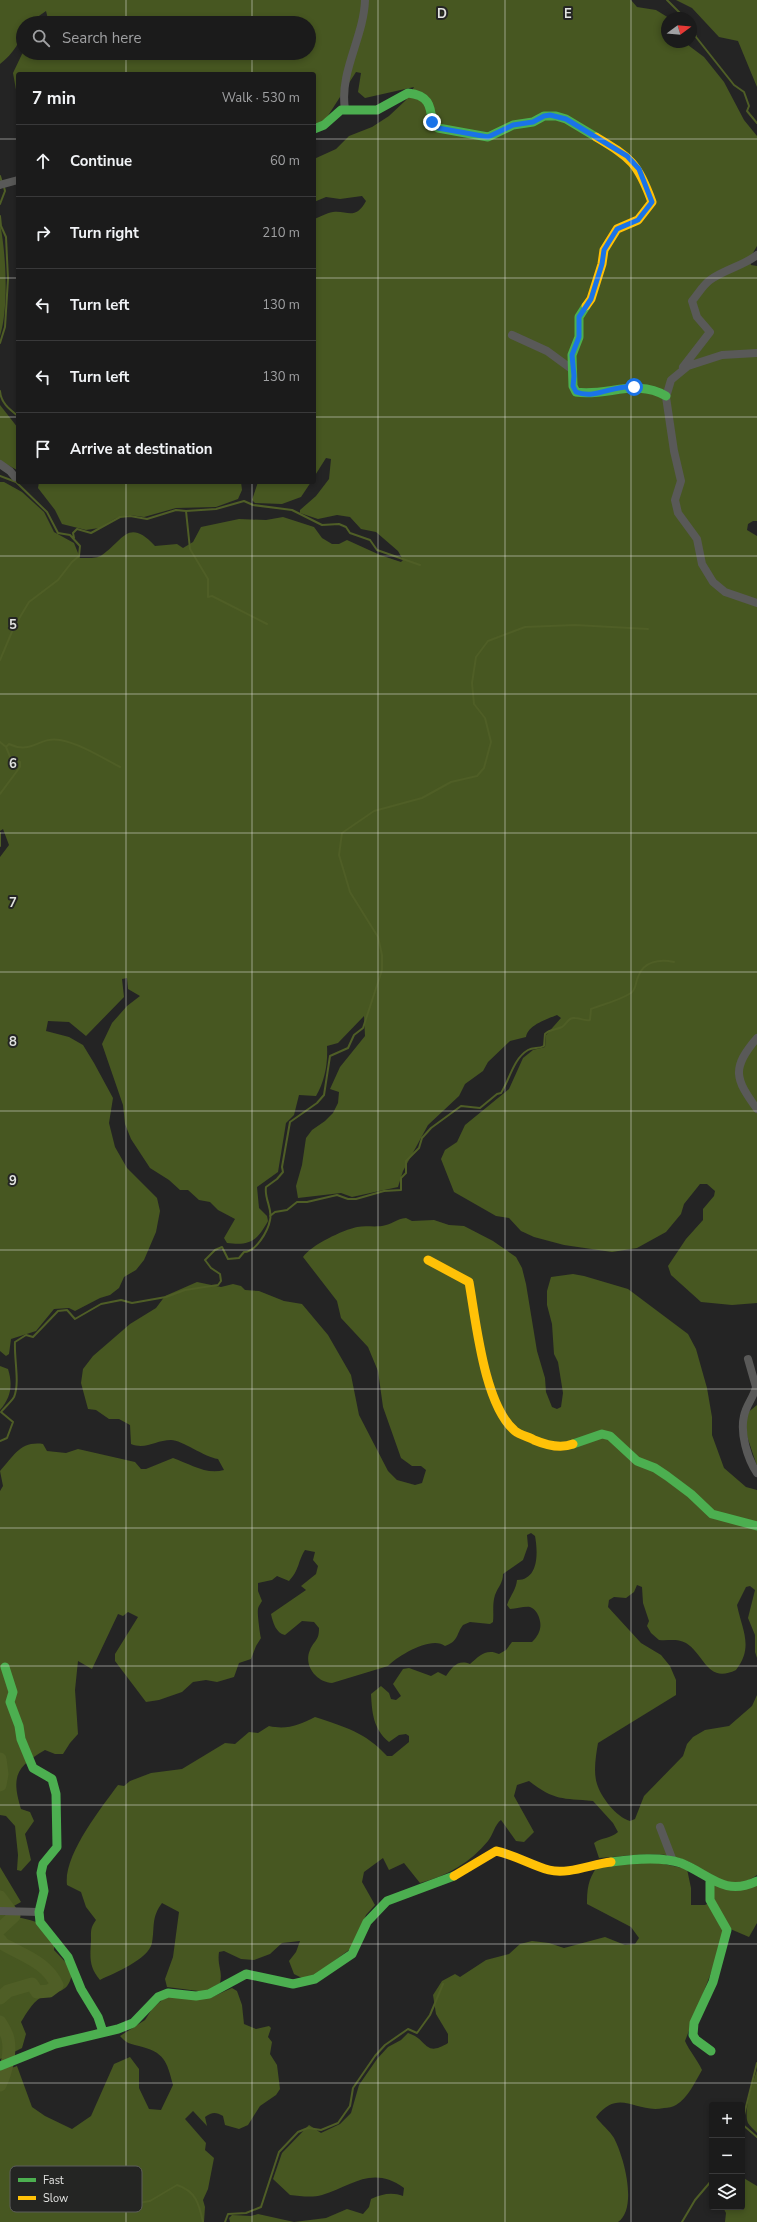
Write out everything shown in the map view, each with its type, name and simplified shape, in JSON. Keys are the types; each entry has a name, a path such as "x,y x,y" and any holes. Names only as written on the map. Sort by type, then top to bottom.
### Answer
{"street":[{"path":"345,109 344,87 359,37 364,14 365,0"},
{"path":"316,128 326,124 335,112 345,109 364,113 377,110 403,93 410,92 417,95 428,104 433,114 432,122 438,128 482,137 493,135 513,125 533,122 550,115 574,123 581,130 627,156 643,177 652,202 638,220 617,229 608,241 591,299 579,317 579,337 572,355 573,386 580,393 588,394 628,386 658,391 666,396"},
{"path":"0,185 16,181"},
{"path":"757,255 748,262 738,265 708,281 692,301 697,318 710,332 681,370 671,380 666,396 674,451 681,481 675,500 678,513 696,539 702,564 713,582 725,592 757,603"},
{"path":"512,336 547,351 573,370"},
{"path":"681,370 696,362 722,355 757,353"},
{"path":"0,464 10,471 15,477"},
{"path":"757,1038 747,1050 738,1072 742,1087 757,1109"},
{"path":"428,1260 469,1282 484,1367 496,1405 515,1431 542,1443 557,1446 568,1446 602,1434 610,1436 616,1439 633,1458 661,1472 691,1494 712,1514 757,1526"},
{"path":"748,1359 756,1387 744,1414 742,1429 747,1450 757,1473"},
{"path":"6,1666 13,1692 10,1702 19,1726 21,1740 33,1768 52,1779 56,1794 57,1847 43,1864 40,1873 44,1891 39,1912 40,1922 68,1957 81,1989 98,2017 103,2032"},
{"path":"660,1827 673,1861"},
{"path":"0,2066 27,2054 74,2038 103,2032 133,2023 158,1997 168,1993 196,1996 209,1994 246,1974 262,1976 293,1984 315,1979 337,1966 352,1954 367,1922 387,1901 457,1875 483,1857 496,1851 507,1852 550,1870 565,1870 644,1858 673,1861 689,1867 710,1880 728,1886 740,1888 757,1881"},
{"path":"710,1880 708,1885 710,1900 716,1914 727,1930 710,1990 693,2028 693,2036 696,2041 711,2051"},
{"path":"2,1911 17,1910 39,1912"}],"green space":[{"path":"0,0 631,0 637,7 656,10 661,13 661,48 692,48 704,57 724,82 744,120 757,136 757,246 750,258 751,265 757,266 757,521 753,521 748,524 747,530 757,536 757,1303 732,1305 701,1302 671,1275 668,1266 686,1239 703,1220 703,1209 714,1196 715,1191 707,1184 700,1184 684,1204 681,1214 666,1232 637,1248 612,1252 564,1245 534,1237 521,1231 509,1218 496,1216 454,1192 441,1159 445,1150 457,1142 465,1125 509,1089 523,1058 533,1050 545,1047 546,1035 561,1018 557,1015 534,1026 527,1033 526,1037 510,1041 488,1062 483,1071 465,1084 459,1096 428,1125 403,1171 398,1187 352,1197 341,1193 298,1198 296,1186 302,1165 306,1138 312,1130 333,1113 338,1103 339,1092 330,1089 340,1067 365,1036 364,1016 338,1043 327,1046 325,1072 322,1084 316,1096 299,1095 294,1115 286,1123 278,1172 257,1187 259,1208 267,1216 268,1221 264,1228 252,1241 242,1244 227,1243 224,1238 235,1219 218,1210 210,1202 199,1200 188,1190 180,1190 169,1180 150,1168 131,1139 125,1124 123,1105 102,1044 112,1023 127,1006 140,996 128,989 127,978 122,979 124,997 86,1036 69,1022 48,1021 46,1031 69,1037 83,1045 94,1063 113,1098 109,1123 115,1147 127,1168 157,1198 160,1211 156,1232 144,1260 136,1270 124,1277 119,1288 110,1295 100,1298 75,1311 69,1308 54,1309 36,1331 11,1339 9,1354 6,1356 0,1351 0,857 9,845 3,829 0,831 0,482 4,482 22,492 44,512 54,532 74,543 80,558 100,556 126,534 132,532 146,537 155,546 177,544 183,548 193,542 201,527 239,519 266,520 283,517 314,527 322,538 332,544 339,544 347,540 380,555 401,562 403,560 398,551 376,532 361,529 350,517 337,515 318,519 300,513 300,510 316,496 329,479 331,459 326,458 316,474 316,218 333,212 354,213 362,207 366,201 362,196 340,199 326,197 316,201 316,158 336,149 349,136 372,127 389,116 406,100 414,87 365,98 358,92 361,73 356,72 324,122 316,124 316,72 16,72 16,90 13,73 19,60 316,60 316,16 47,16 46,11 39,16 16,16 16,46 9,56 0,64"},
{"path":"676,0 757,0 757,87 738,41 719,37 692,8"},
{"path":"0,223 4,250 6,295 3,324 0,336"},
{"path":"0,405 16,425 16,469 0,461"},
{"path":"39,484 241,484 242,490 238,499 216,507 176,508 144,517 129,515 116,518 99,528 86,530 62,524 55,510 38,488"},
{"path":"257,484 310,484 301,497 282,504 255,503 252,500"},
{"path":"406,1218 412,1221 434,1220 449,1225 464,1226 493,1241 516,1257 522,1268 526,1284 537,1351 545,1378 546,1392 552,1407 557,1409 561,1407 563,1393 558,1362 554,1354 552,1324 547,1305 547,1291 551,1277 573,1274 628,1289 688,1334 696,1349 707,1388 712,1417 712,1435 724,1468 746,1487 757,1490 757,1658 755,1652 755,1635 748,1618 755,1590 750,1586 746,1587 737,1605 744,1630 746,1646 744,1654 736,1670 726,1673 712,1671 686,1643 676,1640 659,1640 651,1633 647,1626 649,1621 643,1603 642,1587 637,1585 634,1592 626,1598 614,1597 609,1600 608,1607 641,1643 661,1655 670,1666 676,1680 676,1695 598,1743 595,1774 597,1784 602,1795 614,1811 630,1821 635,1819 644,1796 683,1756 687,1744 693,1737 705,1730 729,1726 752,1706 757,1695 757,1875 746,1881 735,1883 716,1877 687,1861 667,1855 647,1854 599,1858 594,1843 618,1832 613,1823 593,1801 559,1797 546,1792 529,1781 517,1785 514,1796 534,1832 524,1842 516,1841 501,1820 497,1824 488,1841 466,1862 449,1872 430,1880 420,1883 404,1863 389,1870 383,1858 364,1872 362,1882 375,1905 366,1915 353,1947 315,1975 302,1978 294,1974 289,1961 296,1952 300,1941 282,1943 270,1954 254,1960 241,1959 224,1951 219,1952 221,1975 220,1983 206,1992 167,1987 165,1979 173,1957 179,1912 162,1903 156,1913 152,1943 149,1949 144,1955 130,1965 100,1980 92,1966 91,1957 91,1930 96,1920 86,1907 81,1892 67,1885 67,1873 77,1847 93,1819 118,1785 124,1786 130,1781 151,1773 182,1769 225,1743 235,1744 249,1732 258,1733 269,1726 293,1726 315,1717 354,1731 371,1741 387,1756 392,1756 409,1742 409,1736 406,1734 399,1735 389,1742 384,1737 374,1720 371,1694 381,1686 389,1693 391,1699 396,1700 401,1696 393,1684 403,1669 409,1668 431,1676 438,1672 446,1676 453,1667 459,1663 462,1662 470,1664 486,1652 494,1652 499,1654 506,1650 512,1642 532,1642 539,1632 540,1621 535,1610 531,1607 510,1609 507,1605 517,1580 524,1579 530,1575 533,1570 537,1550 535,1536 531,1533 527,1535 528,1546 523,1560 503,1574 494,1599 493,1622 490,1624 470,1622 463,1625 455,1640 450,1644 445,1646 439,1643 424,1645 407,1652 388,1666 332,1683 321,1680 313,1672 308,1662 310,1650 319,1632 319,1628 314,1622 302,1621 285,1635 277,1630 271,1614 306,1590 301,1586 316,1574 318,1566 313,1560 315,1552 305,1550 295,1573 289,1581 277,1576 272,1580 258,1583 258,1591 262,1601 258,1607 261,1638 251,1659 239,1663 234,1677 217,1682 206,1680 193,1682 182,1692 159,1700 146,1702 115,1661 115,1654 138,1617 128,1612 123,1616 118,1614 92,1669 78,1661 75,1690 78,1734 63,1754 55,1754 45,1750 22,1767 18,1774 16,1788 21,1809 30,1812 34,1821 25,1834 31,1860 21,1871 17,1870 18,1855 15,1826 6,1816 0,1815 0,1491 3,1486 0,1471 23,1447 35,1444 43,1444 47,1451 66,1453 78,1449 135,1462 141,1469 146,1469 173,1458 204,1470 224,1470 218,1459 212,1458 176,1441 166,1440 141,1446 131,1444 130,1425 119,1419 109,1419 96,1410 88,1409 81,1383 83,1369 93,1356 130,1324 156,1308 165,1296 197,1282 221,1287 233,1284 241,1286 245,1290 259,1291 284,1301 302,1304 328,1335 351,1375 359,1415 388,1471 397,1480 415,1485 422,1483 426,1470 421,1466 412,1466 401,1458 383,1407 378,1371 368,1347 341,1318 337,1301 303,1257 307,1252 320,1243 344,1231 361,1226 382,1226"},
{"path":"0,1366 8,1369 11,1386 9,1396 0,1410"},
{"path":"757,1405 757,1466 746,1433 746,1414"},
{"path":"655,1862 687,1869 691,1888 691,1905 705,1905 713,1901 711,1889 714,1885 757,1885 757,1923 749,1937 728,1928 685,2041 702,2070 691,2089 680,2102 672,2107 654,2109 620,2103 613,2104 605,2108 596,2117 614,2138 625,2169 628,2194 627,2206 624,2215 618,2222 294,2222 326,2218 347,2209 363,2214 369,2207 371,2199 387,2194 403,2196 404,2188 393,2181 382,2178 362,2180 322,2195 310,2197 290,2195 273,2179 282,2153 309,2125 321,2133 340,2124 351,2113 359,2085 377,2059 388,2047 401,2040 408,2033 419,2039 426,2046 434,2049 448,2043 448,2034 436,2014 433,1995 442,1981 455,1974 460,1977 486,1960 509,1954 520,1944 532,1941 549,1943 564,1948 605,1937 625,1945 635,1944 639,1938 631,1927 587,1904 589,1885 597,1867"},
{"path":"0,1867 21,1902 12,1907 4,1907 0,1902"},
{"path":"0,1914 31,1920 45,1926 51,1931 54,1937 54,1950 73,1970 71,1979 65,1988 40,1998 27,2012 21,2022 26,2034 22,2048 0,2059"},
{"path":"232,1988 237,1991 242,2005 244,2024 256,2029 269,2026 271,2028 268,2037 272,2042 270,2054 277,2065 280,2089 276,2095 260,2106 248,2125 239,2129 225,2125 223,2116 216,2113 212,2113 205,2117 207,2126 193,2111 185,2119 206,2143 205,2150 214,2158 208,2189 203,2200 205,2207 204,2222 0,2222 0,2072 17,2066 32,2107 45,2116 72,2129 91,2116 114,2064 130,2057 139,2069 139,2088 149,2109 161,2110 173,2085 166,2064 154,2051 128,2043 120,2036 145,2020 152,2009 163,1999 173,1996 212,1997"},
{"path":"757,2070 757,2133 748,2123 747,2112 749,2097"},
{"path":"745,2179 757,2186 757,2222 725,2222 726,2213 724,2210 745,2210"},
{"path":"258,2214 294,2222 230,2222 229,2218 232,2215 251,2216"}],"waterway":[{"path":"667,0 679,12"},
{"path":"697,38 734,85 744,92 749,106 747,111 757,123"},
{"path":"0,176 2,183"},
{"path":"0,204 5,191 4,187"},
{"path":"0,216 1,226 6,237 8,279 5,327 0,343"},
{"path":"0,391 4,402 16,414"},
{"path":"0,476 16,482"},
{"path":"0,660 14,627 29,602 58,580 72,562 79,556 80,546 70,535 58,533 47,512 18,484"},
{"path":"74,538 73,533 77,529 91,533 120,517 130,516 147,519 176,510 186,511 216,509 244,501 253,505 292,510 322,525 339,524 346,527 350,533 370,540 377,550 420,565"},
{"path":"186,511 190,549 208,579 208,597 212,596 267,624"},
{"path":"0,1441 7,1438 13,1422 1,1412 13,1399 16,1391 17,1378 15,1342 26,1335 33,1337 58,1311 67,1310 75,1319 101,1304 121,1300 132,1303 166,1297 185,1290 218,1285 221,1281 220,1274 211,1268 205,1260 215,1250 222,1247 228,1259 239,1258 244,1252 253,1249 261,1240 269,1225 271,1216 266,1196 266,1187 277,1179 283,1172 282,1167 290,1122 317,1103 324,1095 330,1056 348,1048 354,1035 363,1028 382,970 382,955 378,937 350,892 339,855 342,833 374,811 422,798 451,782 477,776 484,768 491,742 485,718 474,704 472,683 476,657 488,641 525,627 575,625 648,629"},
{"path":"6,747 9,744 17,747 30,747 46,740 60,740 83,748 120,767"},
{"path":"0,742 6,747 11,759 20,762 20,767 0,794"},
{"path":"0,833 0,846"},
{"path":"270,1216 275,1212 287,1210 297,1202 307,1202 337,1195 348,1199 356,1199 384,1191 401,1190 401,1178 406,1173 406,1161 419,1148 422,1138 431,1128 461,1106 480,1108 497,1094 501,1093 515,1064 528,1050 544,1046 545,1034 547,1032 564,1026 573,1018 590,1020 591,1009 631,993 635,987 640,972 648,964 658,961 674,962"},
{"path":"0,1759 2,1774 0,1785"},
{"path":"0,1897 14,1916 0,1929"},
{"path":"0,1940 3,1944 41,1965 57,1985 49,1991 37,1992 32,1984 8,1991 0,1998"},
{"path":"225,2222 228,2214 246,2213 261,2207 279,2152 298,2132 308,2128 321,2130 338,2123 350,2106 353,2088 375,2056 385,2045 408,2029 417,2033 430,2015 443,1984"},
{"path":"0,2022 5,2030 9,2044 6,2069 0,2085"},
{"path":"745,2111 757,2063"},
{"path":"745,2127 757,2137"},
{"path":"682,2222 695,2200 709,2184"},
{"path":"142,2202 150,2201 177,2185 189,2191 196,2199 203,2222"}],"traffic: fast":[{"path":"316,128 324,125 341,110 377,110 408,93 420,96 427,102 431,111 432,122 438,128 488,137 513,125 533,122 544,116 556,116 566,119 596,137"},
{"path":"586,306 579,317 579,337 572,355 573,386 576,392 587,393 644,388 666,396"},
{"path":"573,1444 602,1434 610,1436 637,1461 655,1468 667,1476 691,1494 712,1514 757,1526"},
{"path":"5,1667 13,1692 10,1702 19,1726 21,1739 33,1768 52,1779 56,1794 57,1847 43,1864 41,1873 44,1891 39,1912 40,1922 68,1957 81,1989 98,2017 103,2032"},
{"path":"611,1862 638,1859 665,1859 681,1863 717,1882 726,1885 745,1885 757,1881"},
{"path":"0,2066 55,2044 118,2029 133,2023 158,1997 168,1993 196,1996 209,1994 246,1974 293,1984 315,1979 352,1954 367,1922 387,1901 454,1876"},
{"path":"710,1880 710,1900 727,1930 713,1982 694,2023 693,2035 696,2040 711,2051"}],"traffic: slow":[{"path":"586,306 591,299 602,264 604,250 617,229 638,220 652,202 642,178 632,163 618,151 596,137"},
{"path":"428,1260 469,1282 483,1361 489,1383 504,1419 515,1431 539,1442 558,1446 573,1444"},
{"path":"454,1876 496,1851 542,1868 556,1871 572,1870 611,1862"}],"route":[{"path":"432,122 434,126 438,128 488,137 513,125 533,122 544,116 556,116 574,123 581,130 627,156 639,169 652,202 649,208 638,220 617,229 608,241 604,250 604,258 591,299 579,317 579,337 572,355 574,376 573,386 576,392 588,394 600,393 628,386 634,387"}]}
